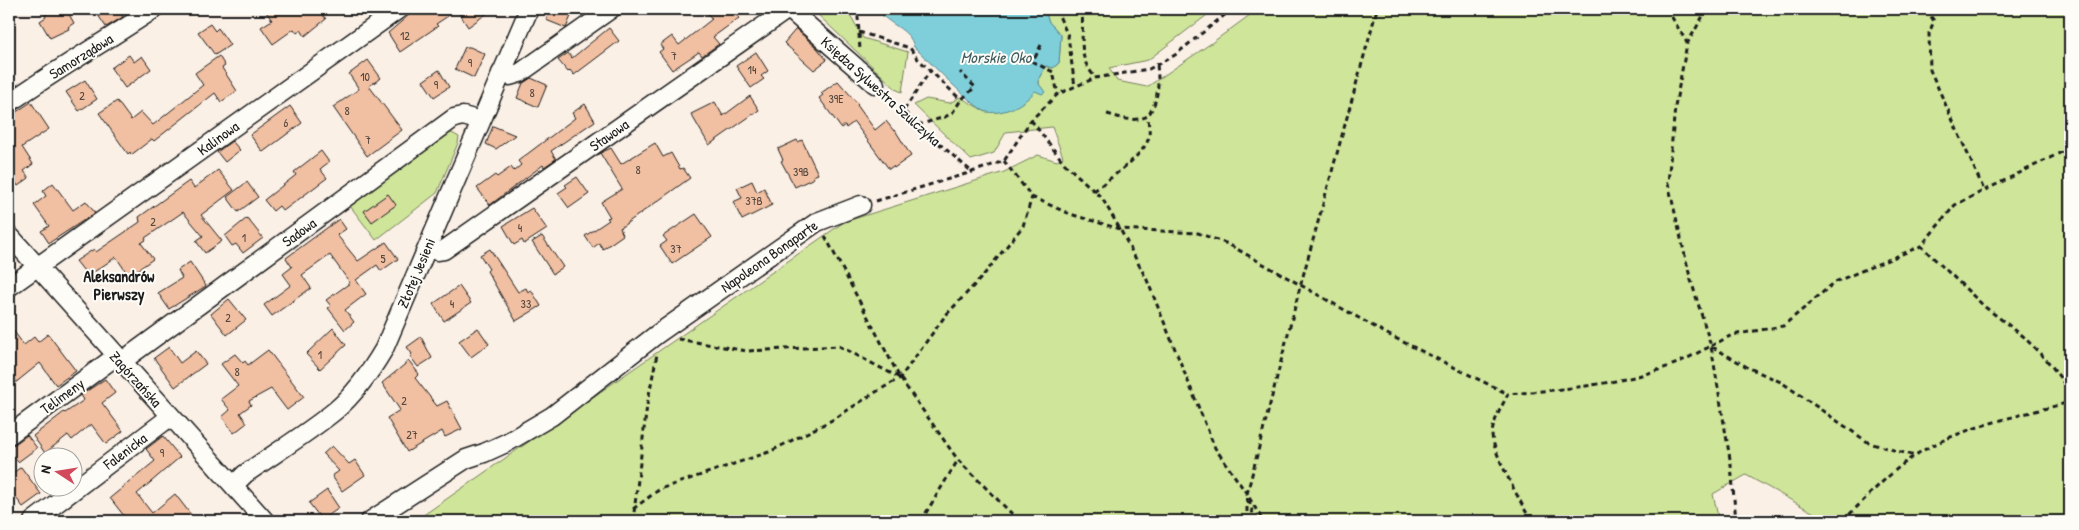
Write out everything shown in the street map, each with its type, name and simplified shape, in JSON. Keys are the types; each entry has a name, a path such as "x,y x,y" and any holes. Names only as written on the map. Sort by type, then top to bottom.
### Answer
{"street":[{"name":"Samorządowa","path":"9,103 154,9"},
{"name":"Kalinowa","path":"9,287 399,9"},
{"name":"Złotej Jesieni","path":"234,485 245,474 337,409 366,378 384,349 529,9"},
{"path":"501,73 510,76 520,73 611,9"},
{"name":"Księdza Sylwestra Szulczyka","path":"788,9 875,84"},
{"name":"Stawowa","path":"427,248 438,251 444,250 788,9"},
{"name":"Sadowa","path":"118,359 454,118 463,116 481,121"},
{"name":"Napoleona Bonaparte","path":"370,521 466,458 484,453 506,443 552,416 656,335 817,222 861,205"},
{"name":"Zagórzańska","path":"9,235 265,521"},
{"name":"Telimeny","path":"9,435 118,359"},
{"name":"Falenicka","path":"33,521 170,417"}],"path":[{"path":"852,9 858,17 861,53"},
{"path":"1056,9 1068,36 1076,86"},
{"path":"1081,9 1083,16 1082,50 1085,61 1095,78"},
{"path":"861,205 972,172 1004,160 1031,120 1058,94 1095,78 1149,69 1175,55 1232,9"},
{"path":"1247,521 1247,494 1300,286 1376,9"},
{"path":"1667,9 1688,44"},
{"path":"1708,9 1688,44 1675,107 1668,183 1690,277 1710,346 1731,465 1736,521"},
{"path":"1926,9 1934,21 1929,33 1930,70 1984,190"},
{"path":"859,32 910,48 930,71 961,100"},
{"path":"1041,45 1033,62 1052,72 1058,94"},
{"path":"1094,190 1132,160 1146,145 1149,136 1148,116 1158,96 1157,64"},
{"path":"904,110 930,71"},
{"path":"918,125 945,117 953,112 961,100 975,88 960,72"},
{"name":"Księdza Sylwestra Szulczyka","path":"875,84 972,172"},
{"path":"1107,114 1131,120 1138,120 1148,116"},
{"path":"1031,120 1064,163 1102,198 1120,229 1147,280 1215,448 1263,521"},
{"path":"1004,160 1032,197 1070,214 1120,229 1198,233 1228,244 1390,335 1508,394 1563,389 1652,372 1732,335 1784,326 1835,282 1921,246 1955,205 2070,148"},
{"path":"633,509 660,489 770,452 834,419 900,378 945,316 982,277 1023,226 1032,197"},
{"path":"817,222 900,378 958,460 1018,521"},
{"path":"1921,246 1985,307 2023,336 2051,365 2070,392"},
{"path":"633,521 647,405 657,359 656,335 747,351 839,346 900,378"},
{"path":"1710,346 1746,367 1781,382 1869,443 1915,456"},
{"path":"1508,394 1499,411 1492,435 1504,472 1531,521"},
{"path":"1843,521 1879,484 1915,456 1971,428 2070,402"},
{"path":"921,521 958,460"},
{"path":"1247,494 1255,521"}],"green space":[{"path":"816,9 844,9 852,18 863,38 908,52 902,92 897,90 815,12"},
{"path":"1044,9 1215,9 1148,60 1109,68 1117,81 1147,87 1258,9 2070,9 2070,521 1812,521 1814,513 1746,475 1713,494 1719,521 415,521 844,222 1004,172 1038,155 1057,161 1063,157 1052,127 1006,132 994,153 971,160 914,105 926,99 950,103 960,97 986,112 1039,84 1039,78 1046,66 1053,68 1059,63 1061,35 1049,22"},
{"path":"452,133 459,137 458,143 437,193 376,240 347,202 444,135"}],"water":[{"name":"Morskie Oko","path":"877,9 1044,9 1049,22 1061,35 1059,63 1053,68 1046,66 1039,78 1039,84 1045,92 1042,94 1035,91 1014,108 1000,112 987,112 973,103 951,83 914,47 908,35 886,19"}],"building":[{"path":"55,9 66,9 74,23 68,27 69,29 50,38 40,21 46,17 45,15"},
{"path":"94,9 117,9 123,17 106,27"},
{"path":"264,9 318,9 326,19 305,36 301,30 297,33 294,29 273,44 261,27 272,20"},
{"path":"416,9 493,9 468,27 457,10 436,24 438,26 400,52 388,33"},
{"path":"551,9 574,9 566,28 546,20"},
{"path":"704,9 732,9 739,18 713,37 719,44 702,56 699,52 672,70 659,52 663,49 660,45 672,36 679,45 712,19"},
{"path":"210,24 215,31 218,28 230,45 215,55 198,32"},
{"path":"609,28 619,41 574,75 570,70 568,72 558,60 568,53 572,58"},
{"path":"796,29 827,60 814,70 784,43"},
{"path":"465,47 470,47 485,54 474,78 455,69"},
{"path":"756,52 768,71 761,76 764,79 751,88 736,66"},
{"path":"129,55 134,62 142,56 151,69 125,88 111,68"},
{"path":"219,56 225,66 222,68 237,91 221,102 215,93 154,141 152,139 131,155 130,152 128,154 99,113 117,101 131,120 141,112 153,125 203,85 195,73"},
{"path":"368,60 381,78 369,86 402,130 367,156 333,107 359,89 349,74"},
{"path":"439,70 449,87 434,97 423,81"},
{"path":"531,78 547,85 538,107 517,98 523,83"},
{"path":"85,80 97,99 79,111 66,92"},
{"path":"838,81 858,104 875,130 886,121 895,130 911,156 894,168 893,166 889,169 854,122 846,128 845,125 841,128 819,98 823,95 821,93"},
{"path":"750,96 759,110 709,145 691,114 715,102 723,116"},
{"path":"31,102 49,129 22,147 33,164 24,171 29,178 18,186 9,172 9,117"},
{"path":"585,104 595,121 551,151 556,159 544,167 543,165 490,205 477,188 495,175 497,177 511,167 514,171 521,165 518,161 575,118 572,113"},
{"path":"290,106 302,123 263,152 250,135"},
{"path":"493,126 515,135 496,149 486,144"},
{"path":"797,140 798,142 802,140 818,174 813,176 814,178 795,187 781,161 783,160 778,149"},
{"path":"232,141 240,150 225,162 217,152"},
{"path":"655,143 663,157 671,153 680,169 683,168 690,178 620,228 623,235 603,249 599,243 593,248 585,236 609,220 607,218 610,217 601,202 622,189 600,153 611,148 621,164"},
{"path":"321,151 329,162 320,169 327,178 283,211 279,206 273,211 264,200 296,175 294,172"},
{"path":"218,170 234,190 201,215 222,241 205,253 196,241 203,236 183,212 145,238 146,240 141,243 153,259 129,276 116,257 88,276 76,261 94,249 96,252 140,222 139,217 189,181 194,188"},
{"path":"577,177 589,194 569,208 558,193 567,187 565,185"},
{"path":"752,181 757,192 764,188 772,205 742,220 733,202 742,198 737,188"},
{"path":"247,182 258,197 238,212 227,197"},
{"path":"53,183 73,210 86,201 95,213 49,243 41,231 49,226 34,205 46,196 43,191"},
{"path":"388,194 396,205 372,222 364,211"},
{"path":"532,208 547,229 524,244 522,240 514,245 503,226"},
{"path":"696,214 712,237 672,264 660,246 667,241 663,236"},
{"path":"247,218 263,238 243,253 236,244 232,246 225,236"},
{"path":"339,219 346,229 337,235 358,261 386,242 398,259 381,271 377,265 356,280 366,294 345,310 354,322 345,330 328,308 331,306 326,300 350,283 330,255 302,275 311,288 272,316 264,305 291,285 283,274 292,267 286,258"},
{"path":"542,236 563,267 553,274 532,242"},
{"path":"490,249 518,292 526,288 528,292 531,290 541,306 516,321 487,271 489,269 480,255"},
{"path":"190,262 206,286 169,309 158,293 182,278 178,270"},
{"path":"459,286 471,303 444,321 433,304"},
{"path":"229,299 246,320 227,335 211,314"},
{"path":"9,325 24,345 34,337 38,342 48,334 76,371 56,385 40,363 9,388"},
{"path":"333,328 346,345 320,369 306,354"},
{"path":"478,328 489,344 471,357 459,341"},
{"path":"421,337 432,358 418,367 410,356 412,354 407,347"},
{"path":"169,347 180,363 196,351 206,364 175,387 154,358"},
{"path":"268,350 304,397 287,410 271,389 249,401 251,405 240,413 247,423 234,433 222,417 230,410 221,399 238,386 221,364 235,354 243,363 245,361 248,365"},
{"path":"409,361 419,374 415,378 437,406 447,401 462,429 445,437 442,431 407,452 387,418 400,410 382,383"},
{"path":"105,379 115,393 102,403 123,431 106,444 91,424 72,440 68,435 51,448 41,448 33,436 64,412 84,400 81,395"},
{"path":"27,435 37,448 32,448 32,452 18,462 9,451 9,445 15,444"},
{"path":"163,436 180,457 137,494 152,513 175,494 192,516 186,521 128,521 110,498 155,461 146,449"},
{"path":"332,446 349,464 355,460 365,475 342,491 332,476 339,471 323,454"},
{"path":"21,467 32,482 32,498 35,498 23,507 9,489 9,476"},
{"path":"327,490 339,508 322,520 309,503"}],"district":[{"name":"Aleksandrów Pierwszy","path":"119,285"}]}
